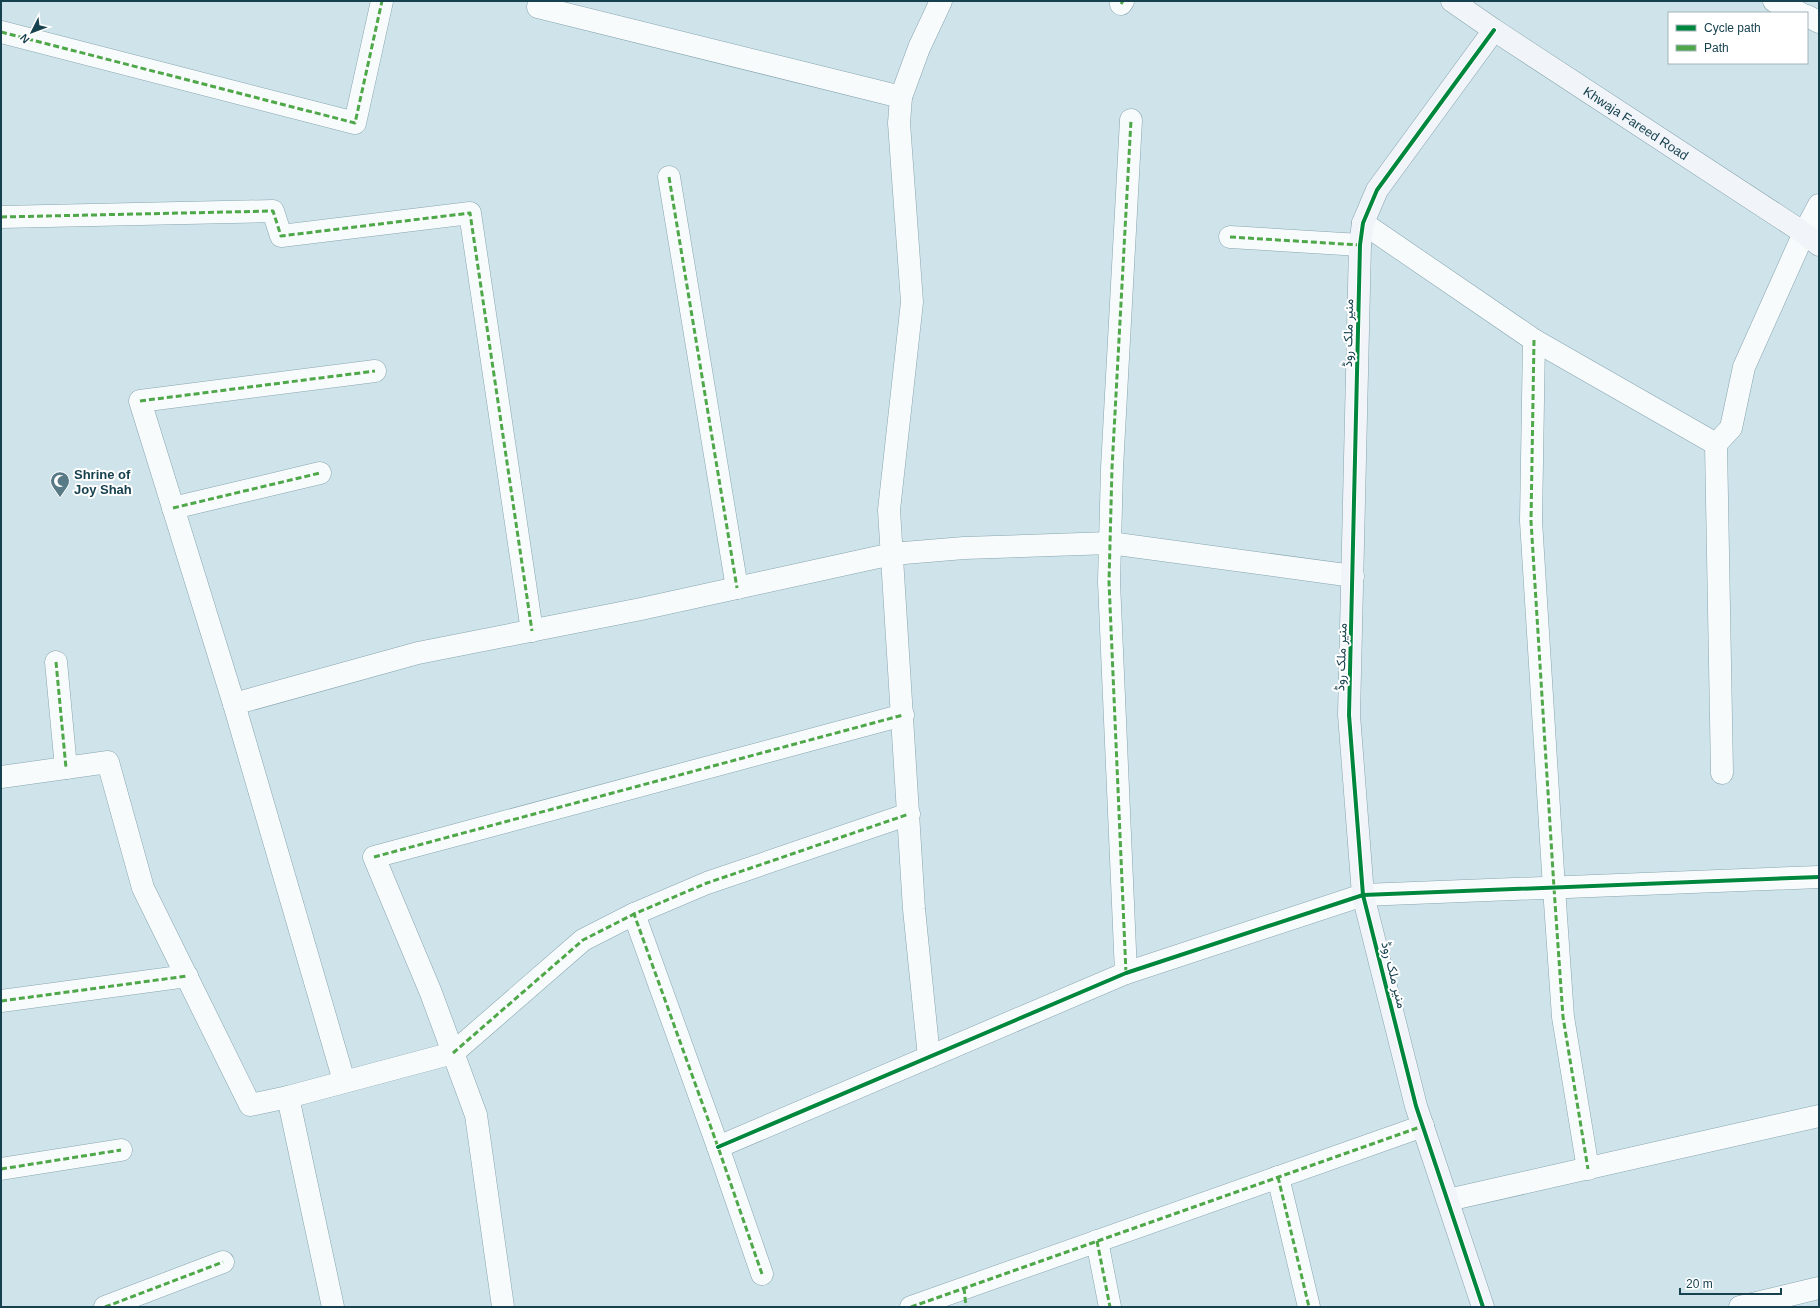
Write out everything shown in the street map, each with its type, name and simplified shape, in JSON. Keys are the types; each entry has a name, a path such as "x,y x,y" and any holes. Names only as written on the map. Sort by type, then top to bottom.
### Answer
{"street":[{"path":"1,32 355,123 382,1"},
{"path":"929,1057 914,909 889,510 912,302 899,123 901,97 920,48 941,1"},
{"name":"Khwaja Fareed Road","path":"1452,1 1811,239"},
{"path":"1774,1 1798,12"},
{"path":"538,7 901,97"},
{"path":"1808,16 1819,22"},
{"name":"منیر ملک روڈ","path":"1483,1307 1423,1126 1363,895 1349,715 1360,245 1363,223 1377,190 1494,30"},
{"path":"1126,973 1110,590 1110,543 1112,468 1131,120"},
{"path":"669,177 737,588"},
{"path":"1722,773 1716,444 1731,428 1744,367 1811,239 1819,205"},
{"path":"1,217 273,211 281,236 470,213 532,631"},
{"path":"1363,223 1534,340 1716,444"},
{"path":"1230,237 1360,245"},
{"path":"1534,340 1531,521 1554,888 1563,1017 1588,1169"},
{"path":"344,1082 234,704 140,401 375,371"},
{"path":"173,508 320,473"},
{"path":"234,704 418,653 532,631 892,554 964,548 1110,543 1353,576"},
{"path":"56,662 66,768"},
{"path":"503,1307 476,1115 431,993 374,857 903,715"},
{"path":"1,777 108,762 143,888 250,1105 288,1097 453,1053 583,940 634,914 707,883 909,814"},
{"path":"718,1147 1126,973 1363,895 1819,877"},
{"path":"634,914 762,1274"},
{"path":"1,1001 187,976"},
{"path":"288,1097 333,1307"},
{"path":"1448,1200 1819,1116"},
{"path":"911,1307 965,1298 1097,1241 1423,1126"},
{"path":"1,1169 121,1150"},
{"path":"1278,1177 1309,1307"},
{"path":"1097,1241 1110,1307"},
{"path":"105,1307 222,1262"},
{"path":"1740,1307 1819,1288"}],"marked path":[{"path":"1,32 355,123 382,1"},
{"path":"1126,973 1109,582 1112,468 1131,120"},
{"path":"669,177 737,588"},
{"path":"1,217 273,211 281,236 470,213 532,631"},
{"path":"1230,237 1360,245"},
{"path":"1534,340 1531,521 1554,888 1563,1017 1588,1169"},
{"path":"140,401 375,371"},
{"path":"173,508 320,473"},
{"path":"56,662 66,768"},
{"path":"374,857 903,715"},
{"path":"762,1274 634,914 707,883 909,814"},
{"path":"453,1053 583,940 634,914"},
{"path":"1,1001 187,976"},
{"path":"911,1307 1423,1126"},
{"path":"1,1169 121,1150"},
{"path":"1278,1177 1309,1307"},
{"path":"1097,1241 1110,1307"},
{"path":"105,1307 223,1262"},
{"path":"964,1288 966,1307"}],"cycle path":[{"path":"1483,1307 1416,1106 1363,895 1349,715 1360,245 1363,223 1377,190 1494,30"},
{"path":"718,1147 1126,973 1363,895 1819,877"}],"place":[{"name":"Shrine of Joy Shah","path":"60,498"}]}
